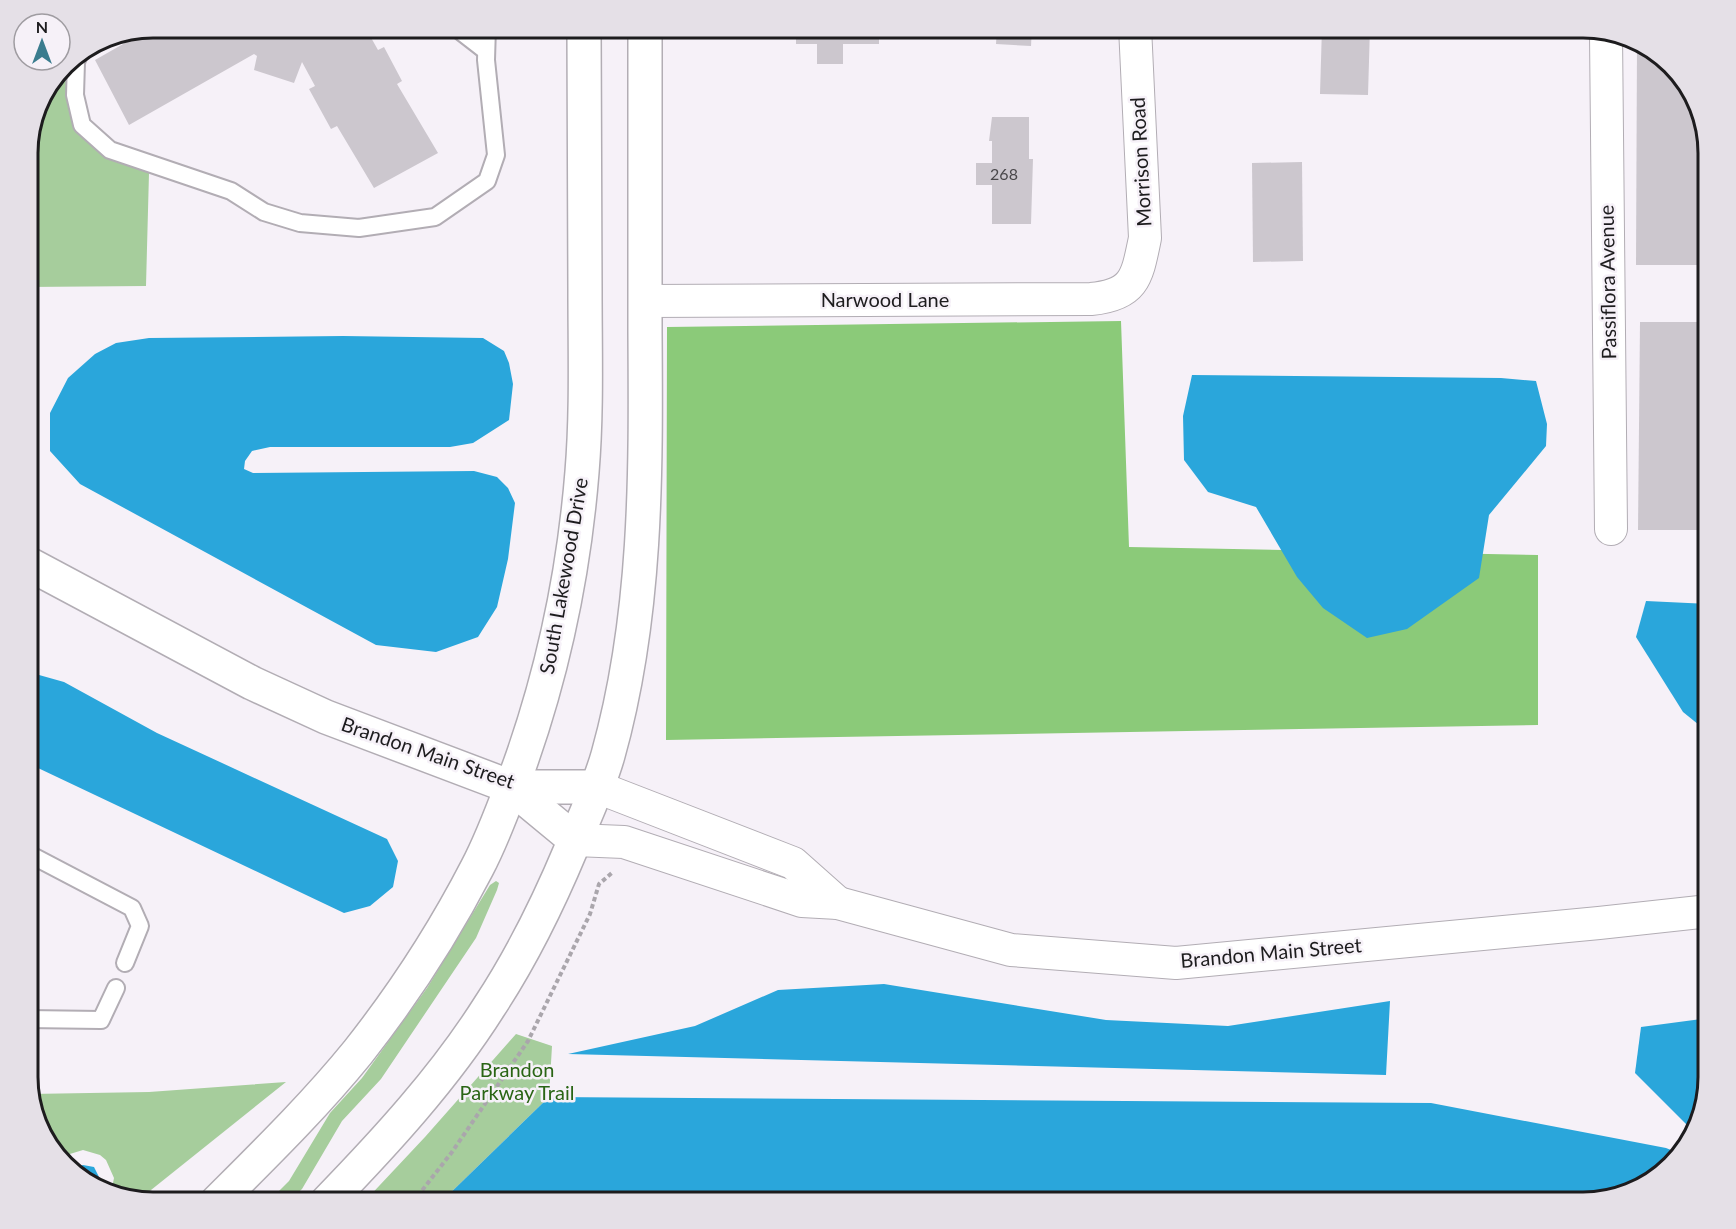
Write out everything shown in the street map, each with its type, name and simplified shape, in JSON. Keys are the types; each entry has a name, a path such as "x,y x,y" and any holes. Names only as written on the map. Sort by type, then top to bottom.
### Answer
{"main road":[{"name":"South Lakewood Drive","path":"227,1192 280,1139 357,1053 393,1006 422,961 477,869 496,827 545,685 562,610 582,471 585,400 584,38"},
{"path":"336,1192 404,1120 439,1077 489,1008 551,898 608,757 634,632 643,546 646,472 645,38"},
{"name":"Brandon Main Street","path":"38,569 252,683 326,717 512,786 597,786"},
{"path":"512,786 575,840"}],"street":[{"name":"Morrison Road","path":"1123,290 1134,279 1140,265 1145,238 1136,38"},
{"name":"Passiflora Avenue","path":"1606,40 1611,529"},
{"name":"Narwood Lane","path":"645,301 1091,299 1110,297 1123,290"},
{"name":"Brandon Main Street","path":"597,786 793,863 838,903"},
{"name":"Brandon Main Street","path":"575,840 624,842 802,901 838,903 1011,950 1176,963 1698,912"}],"lane":[{"path":"469,38 486,51"},
{"path":"76,67 75,95 82,125 110,150 231,191 264,212 300,223 359,228 435,217 487,181 496,155 487,38"},
{"path":"38,859 132,908 140,926 125,963"},
{"path":"38,1019 101,1020 116,988"}],"path":[{"path":"421,1192 452,1152 528,1041 590,914 599,884 613,872 617,862"}],"green space":[{"path":"70,72 79,130 149,173 146,286 38,287 38,145 41,123 49,102"},
{"path":"1121,321 1129,547 1538,555 1538,725 666,740 667,327"},
{"path":"496,881 499,883 476,938 381,1079 342,1121 302,1189 299,1192 278,1192 289,1181 330,1113 362,1078 427,988 490,885"},
{"name":"Brandon Parkway Trail","path":"516,1034 552,1046 549,1097 451,1192 373,1192"},
{"path":"286,1082 149,1192 113,1184 114,1178 106,1160 100,1155 83,1150 68,1154 46,1120 39,1094 149,1092"}],"water":[{"path":"343,336 483,338 504,351 509,363 513,384 509,420 473,443 450,447 270,447 252,451 245,461 244,469 253,473 474,471 497,477 508,488 515,503 508,559 497,607 478,637 436,652 376,645 80,484 50,451 50,413 68,378 95,354 116,343 149,338"},
{"path":"1192,375 1501,378 1536,381 1547,424 1546,446 1489,515 1479,578 1407,629 1367,638 1323,608 1297,577 1256,507 1208,492 1184,460 1183,416"},
{"path":"1646,601 1698,603 1698,724 1683,712 1636,637"},
{"path":"38,675 64,682 157,733 387,839 398,861 393,887 370,906 344,913 38,768"},
{"path":"884,984 1106,1020 1228,1026 1390,1001 1386,1075 568,1054 695,1026 778,990"},
{"path":"1698,1019 1698,1091 1688,1125 1635,1073 1641,1027"},
{"path":"549,1097 1431,1103 1672,1150 1653,1168 1634,1180 1598,1191 1583,1192 451,1192"},
{"path":"80,1166 94,1167 100,1179 95,1176"}],"building":[{"path":"138,38 371,38 378,50 384,47 402,81 397,84 438,153 374,188 337,126 331,129 309,89 315,86 302,62 294,83 254,70 257,56 254,54 129,125 95,60 130,40"},
{"path":"796,38 879,38 879,44 843,44 843,64 817,64 817,44 796,44"},
{"path":"996,38 1031,38 1031,46 996,44"},
{"path":"1322,38 1370,38 1368,95 1320,94"},
{"path":"1637,51 1653,61 1670,77 1687,102 1695,123 1698,138 1698,265 1636,265"},
{"path":"992,117 1029,117 1029,159 1033,159 1031,224 992,224 992,185 976,185 976,163 992,163 992,141 989,141"},
{"path":"1302,162 1303,261 1253,262 1252,163"},
{"path":"1640,322 1698,322 1698,530 1638,530"}]}
